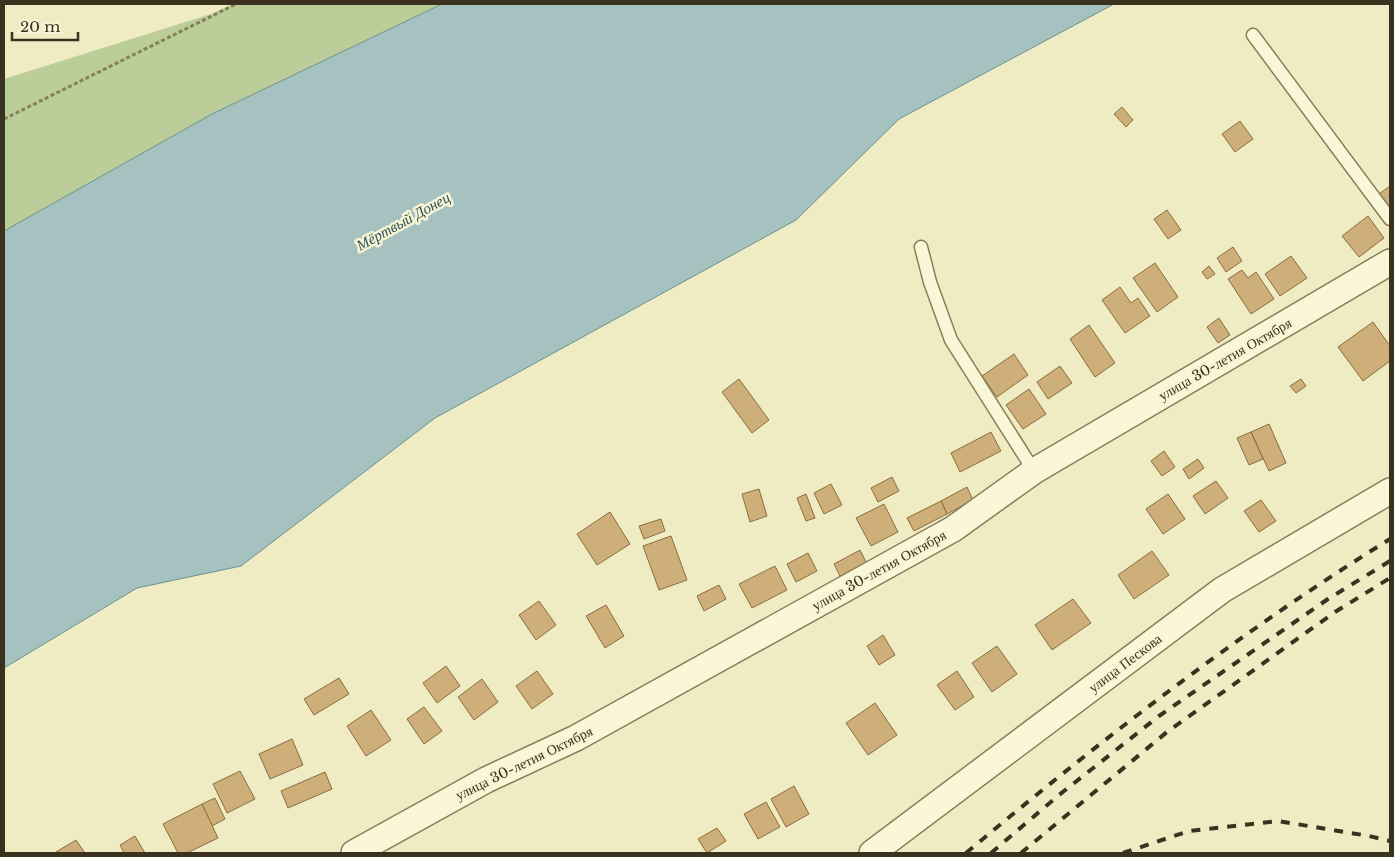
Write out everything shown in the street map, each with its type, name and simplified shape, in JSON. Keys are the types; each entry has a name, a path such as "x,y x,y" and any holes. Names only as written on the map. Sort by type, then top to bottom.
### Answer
{"street":[{"name":"улица 30-летия Октября","path":"354,853 486,780 576,738 953,529 1034,471 1390,262"},
{"name":"улица Пескова","path":"872,853 1222,590 1390,491"}],"lane":[{"path":"1253,36 1390,219"},
{"path":"922,247 930,282 952,340 1034,471"}],"path":[{"path":"4,119 236,4"}],"green space":[{"path":"233,4 442,4 212,114 4,231 4,79 211,14"}],"water":[{"name":"Мёртвый Донец","path":"442,4 1114,4 899,119 796,220 435,418 241,566 137,588 4,668 4,231 212,114"}],"building":[{"path":"1122,107 1133,120 1126,127 1114,114"},
{"path":"1240,121 1253,139 1235,152 1222,134"},
{"path":"1390,186 1390,208 1379,194"},
{"path":"1167,210 1181,230 1168,239 1154,219"},
{"path":"1368,216 1384,238 1359,257 1342,236"},
{"path":"1233,247 1242,261 1226,272 1217,258"},
{"path":"1291,256 1307,278 1280,296 1265,274"},
{"path":"1155,263 1178,297 1157,312 1133,278"},
{"path":"1209,266 1215,274 1207,279 1202,272"},
{"path":"1242,270 1248,278 1256,272 1274,299 1251,314 1228,279"},
{"path":"1120,287 1131,303 1138,298 1150,316 1125,333 1102,300"},
{"path":"1219,318 1230,335 1218,343 1207,327"},
{"path":"1373,322 1390,346 1390,361 1363,381 1338,347"},
{"path":"1089,325 1115,363 1095,377 1070,339"},
{"path":"1014,354 1028,375 997,397 982,376"},
{"path":"1060,366 1072,383 1048,399 1037,382"},
{"path":"739,379 769,420 752,433 722,392"},
{"path":"1301,379 1306,386 1296,393 1290,386"},
{"path":"1029,389 1046,414 1023,429 1006,405"},
{"path":"1269,424 1286,463 1269,471 1251,432"},
{"path":"991,432 1001,451 960,472 951,453"},
{"path":"1251,432 1263,459 1249,465 1237,438"},
{"path":"1164,451 1175,467 1162,476 1151,461"},
{"path":"1198,459 1204,468 1189,479 1183,469"},
{"path":"892,477 899,491 878,502 871,488"},
{"path":"1216,481 1228,498 1205,514 1193,496"},
{"path":"831,484 842,505 824,514 814,493"},
{"path":"967,487 973,500 947,514 941,501"},
{"path":"759,489 767,516 750,522 742,494"},
{"path":"806,494 815,518 806,521 797,498"},
{"path":"1168,494 1185,519 1163,534 1146,509"},
{"path":"1261,500 1276,521 1259,532 1244,511"},
{"path":"941,501 947,514 914,531 907,518"},
{"path":"884,504 898,532 871,546 856,518"},
{"path":"610,512 630,544 597,565 577,534"},
{"path":"661,519 665,531 644,539 639,526"},
{"path":"671,536 687,580 659,590 643,546"},
{"path":"860,550 867,564 841,578 834,564"},
{"path":"1152,551 1169,575 1134,599 1118,575"},
{"path":"808,553 817,571 796,582 787,564"},
{"path":"775,566 787,590 752,608 739,584"},
{"path":"719,585 726,599 704,611 697,596"},
{"path":"1073,599 1091,623 1052,650 1035,625"},
{"path":"539,601 556,625 536,640 519,615"},
{"path":"606,605 624,636 605,648 586,616"},
{"path":"883,635 895,655 879,665 867,646"},
{"path":"997,646 1017,674 992,692 972,663"},
{"path":"446,666 460,686 437,703 423,683"},
{"path":"537,671 553,694 532,709 516,686"},
{"path":"957,671 974,697 955,710 937,685"},
{"path":"339,678 349,694 314,715 304,699"},
{"path":"482,679 498,702 474,720 458,697"},
{"path":"875,703 897,735 868,755 846,723"},
{"path":"424,707 442,731 424,744 407,719"},
{"path":"371,710 391,740 366,756 347,726"},
{"path":"292,739 303,765 270,779 259,754"},
{"path":"240,771 255,799 227,813 213,784"},
{"path":"325,772 332,789 288,808 281,791"},
{"path":"794,786 809,814 786,827 771,799"},
{"path":"215,798 225,819 212,826 202,804"},
{"path":"766,802 780,827 758,839 744,814"},
{"path":"202,804 218,838 187,853 178,853 163,824"},
{"path":"717,828 726,841 707,853 698,839"},
{"path":"135,836 145,853 124,853 120,845"},
{"path":"76,840 85,853 56,852"}],"railway":[{"path":"966,853 1068,769 1226,649 1279,611 1390,539"},
{"path":"991,853 1059,795 1159,716 1328,599 1390,561"},
{"path":"1021,853 1167,732 1335,612 1390,578"},
{"path":"1123,853 1189,831 1278,821 1390,841"}]}
